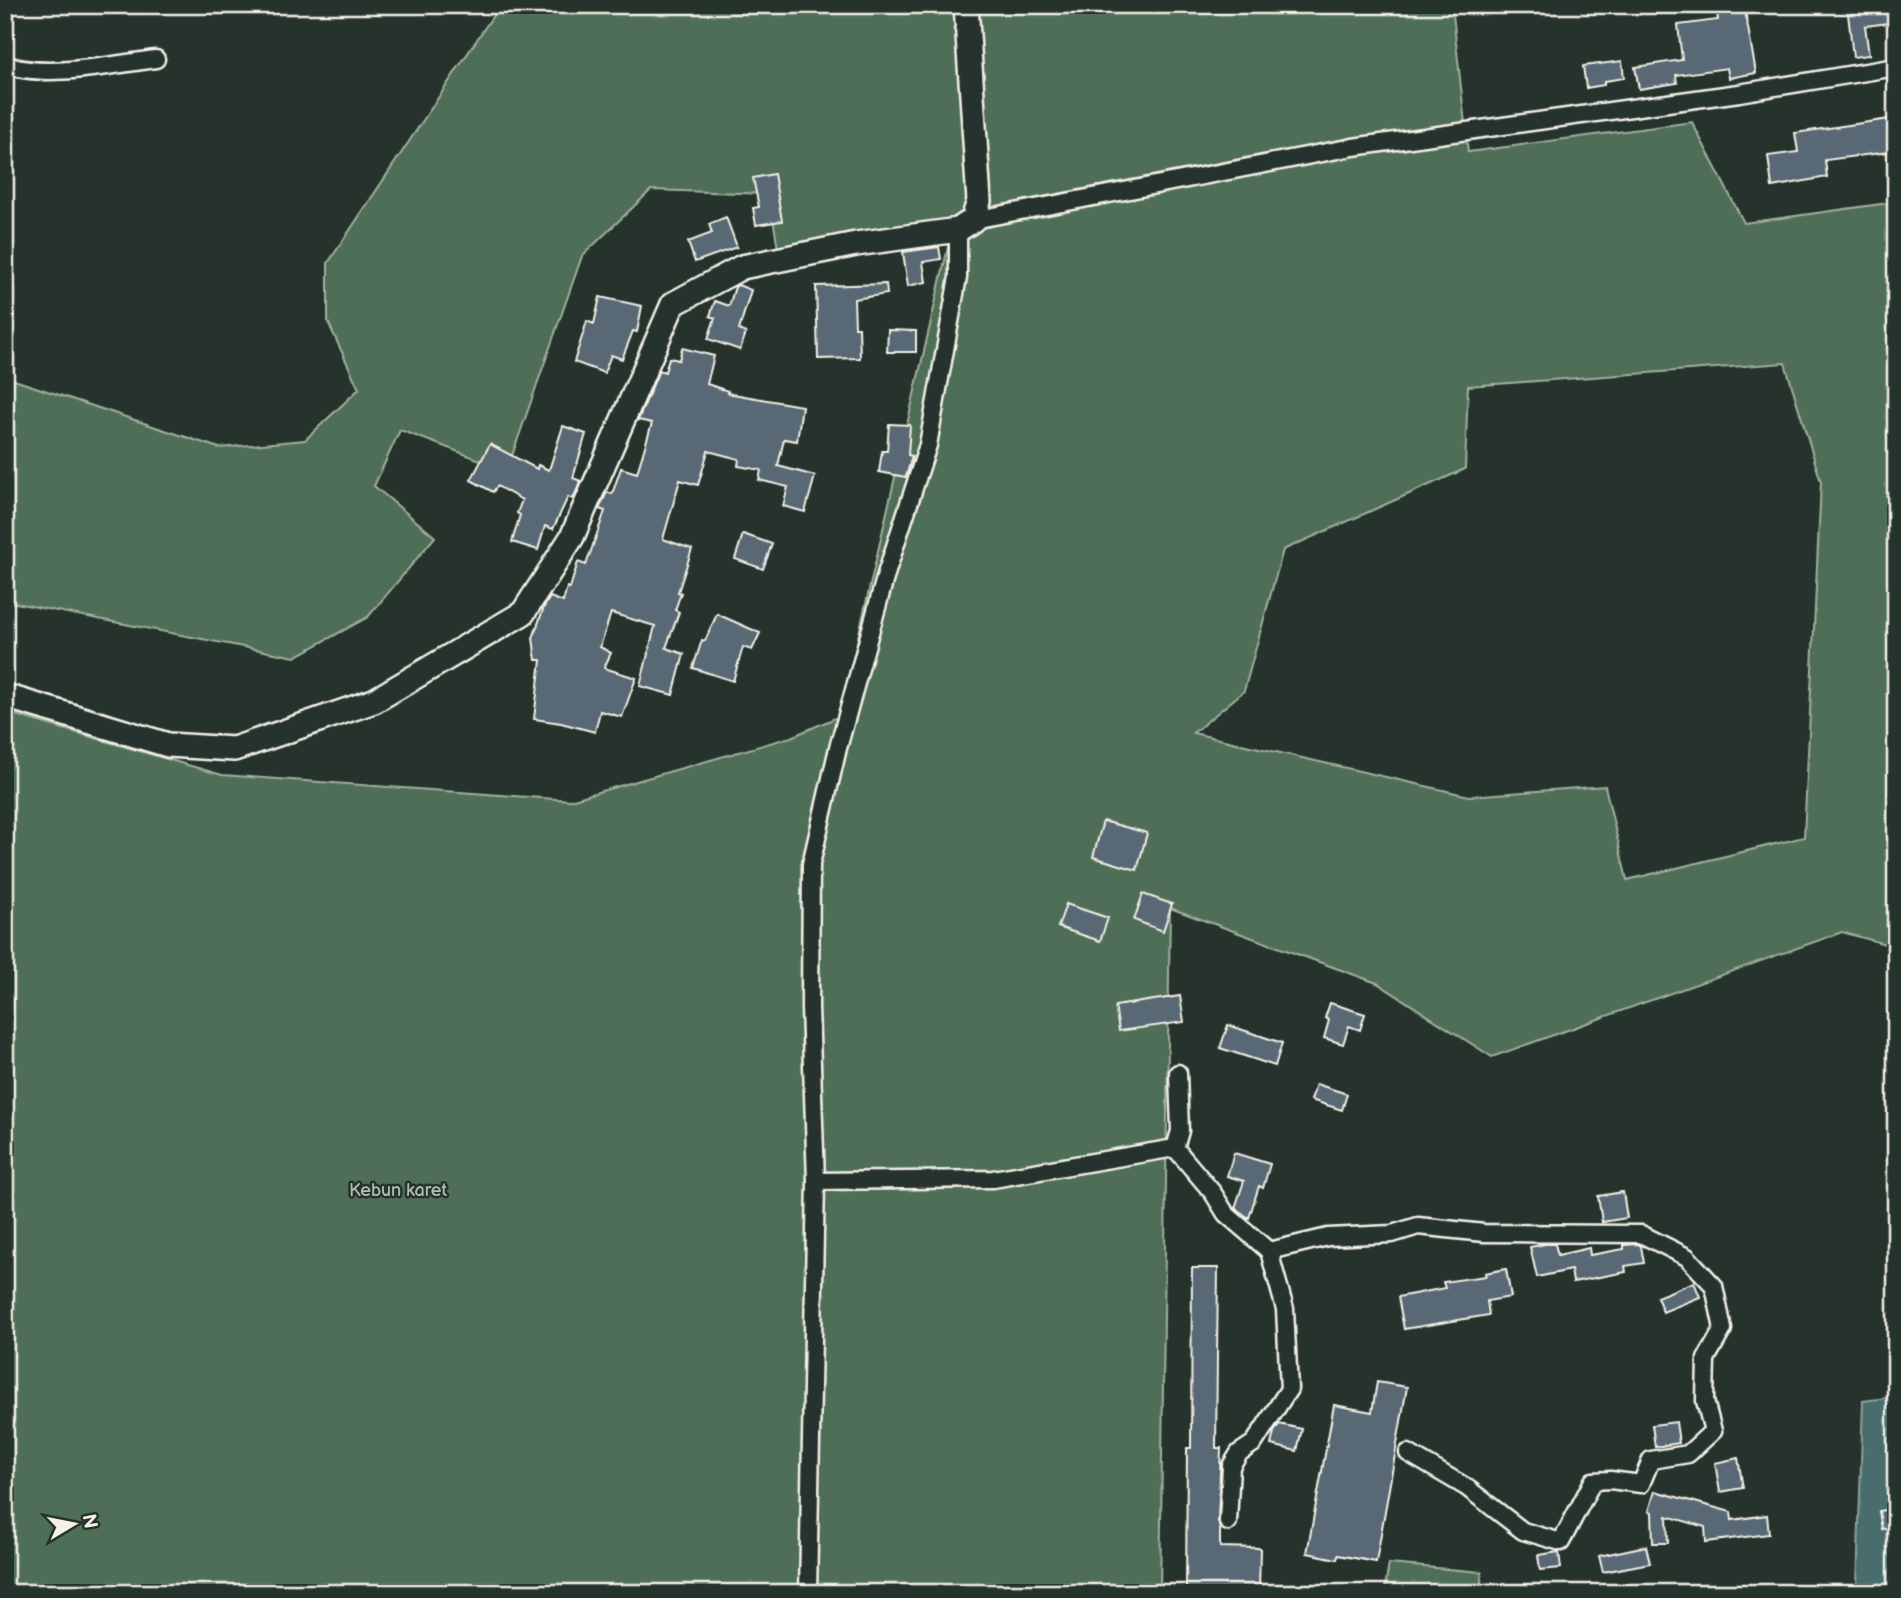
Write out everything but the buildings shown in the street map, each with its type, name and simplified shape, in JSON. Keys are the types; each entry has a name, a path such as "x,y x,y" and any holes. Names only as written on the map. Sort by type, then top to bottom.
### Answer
{"main road":[{"path":"5,696 169,745 234,749 374,701 523,613 572,537 673,304 742,267 965,225 979,201 965,5"}],"street":[{"path":"5,64 14,68 52,71 156,59"},
{"path":"808,1593 816,1181 810,1007 811,864 838,748 887,571 928,445 965,225 1353,147 1739,93 1896,67"},
{"path":"1175,1148 1180,1131 1178,1073"},
{"path":"816,1181 992,1179 1175,1148"},
{"path":"1175,1148 1213,1193 1226,1214 1269,1251 1285,1309 1289,1389 1254,1443 1239,1453 1231,1466 1228,1522"},
{"path":"1269,1251 1328,1237 1392,1234 1418,1226 1485,1233 1642,1234 1687,1257 1714,1286 1723,1329 1706,1359 1705,1401 1713,1431 1688,1454 1651,1460 1641,1484 1593,1481 1561,1542 1523,1531 1466,1487 1408,1453"}],"green space":[{"name":"Kebun karet","path":"500,5 1452,5 1468,152 1692,122 1744,223 1896,202 1896,947 1842,932 1492,1057 1377,983 1170,908 1160,1593 5,1593 5,712 222,775 570,800 791,737 840,716 954,221 779,255 769,194 651,190 582,256 507,470 400,430 374,486 435,537 368,617 295,657 5,601 5,377 219,448 305,440 359,389 328,322 328,263","holes":["1785,363 1821,482 1804,837 1627,880 1605,786 1469,796 1193,733 1244,691 1283,550 1465,469 1468,386"]},
{"path":"1389,1564 1482,1572 1480,1593 1384,1593"}],"water":[{"path":"1896,1397 1896,1593 1843,1593 1857,1585 1863,1401"}]}
